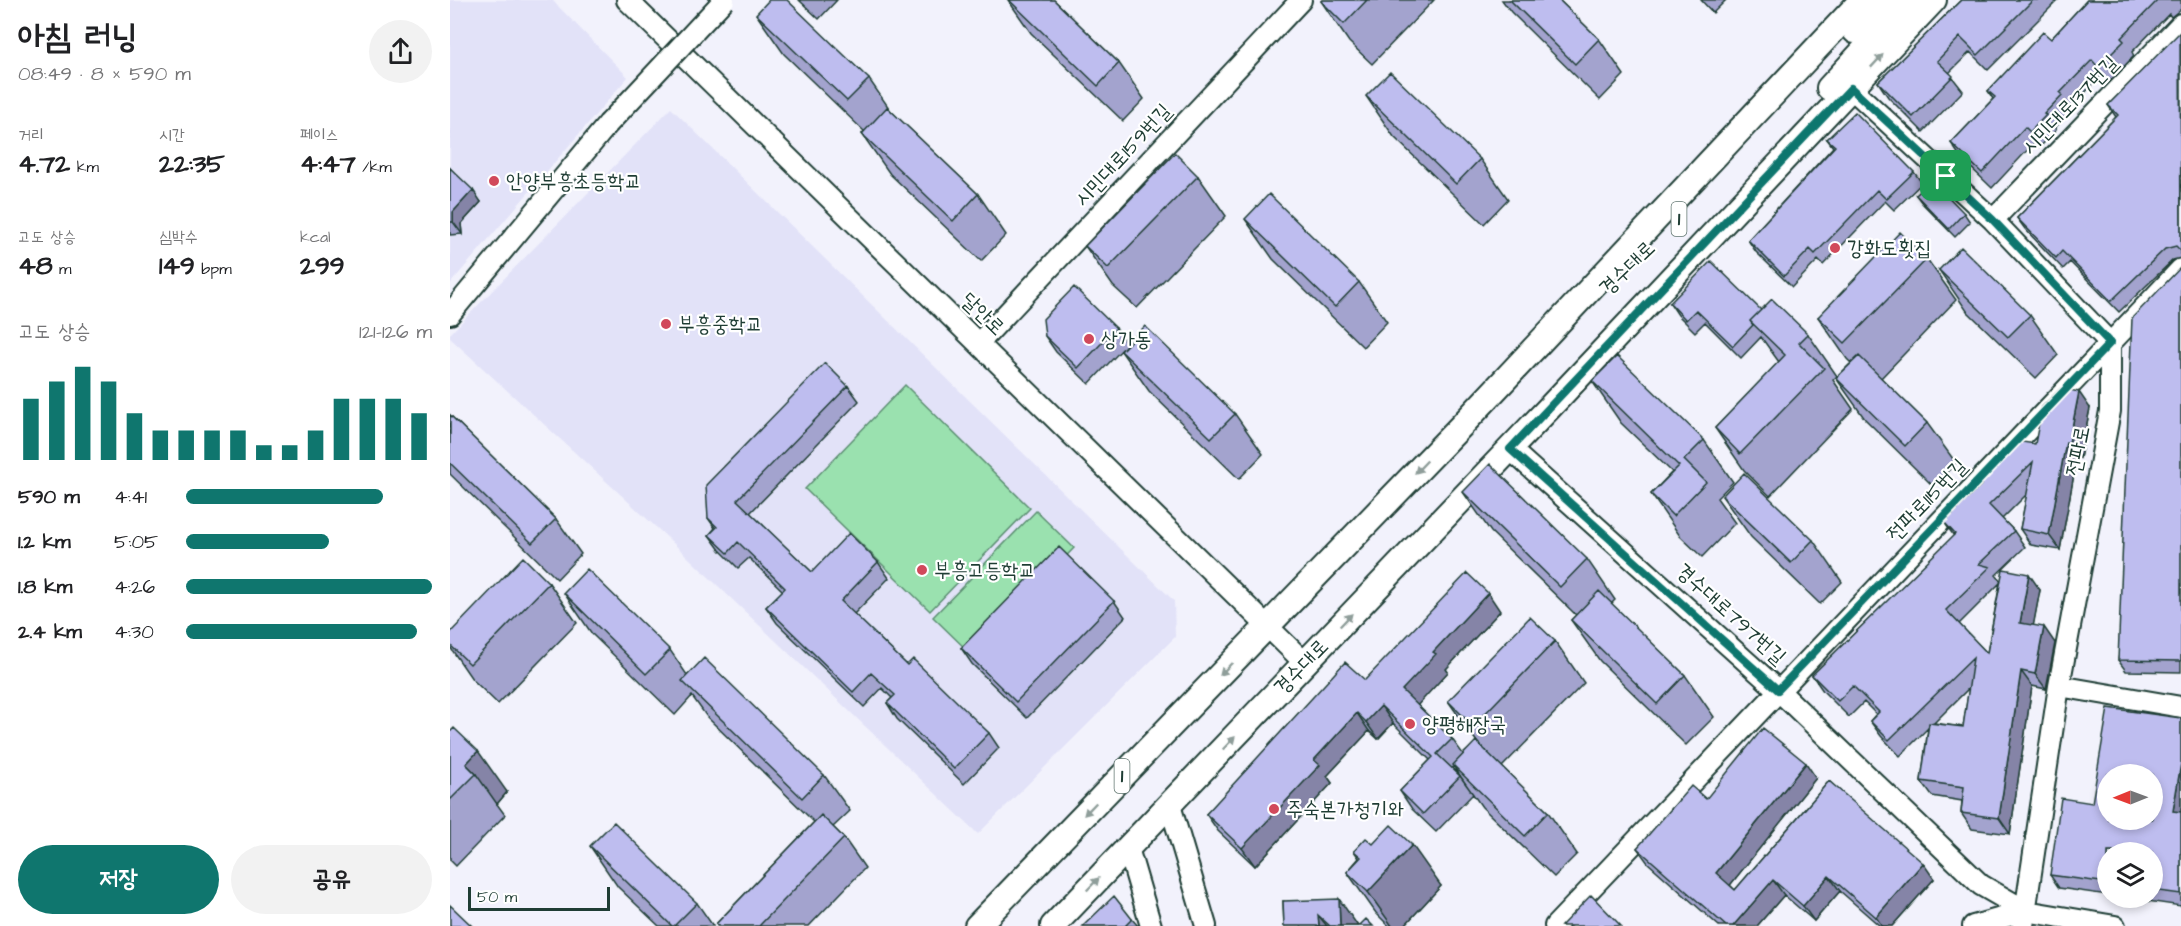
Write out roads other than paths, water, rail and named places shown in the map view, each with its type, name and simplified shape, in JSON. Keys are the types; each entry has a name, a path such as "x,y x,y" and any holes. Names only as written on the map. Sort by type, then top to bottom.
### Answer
{"main road":[{"name":"경수대로","path":"977,926 1462,425 1862,0"},
{"name":"경수대로","path":"1462,425 1676,222 1884,0"},
{"name":"경수대로","path":"1549,408 1692,235 1910,0"},
{"name":"경수대로","path":"1053,926 1510,449 1934,0"}],"street":[{"name":"달안로","path":"627,0 1305,663"},
{"path":"450,314 608,124 724,0"},
{"name":"시민대로159번길","path":"979,343 1301,0"},
{"name":"시민대로137번길","path":"1993,220 2181,24"},
{"path":"1851,88 1993,220 2110,343"},
{"name":"전파로115번길","path":"1556,926 1778,690 2181,269"},
{"name":"전파로","path":"2025,918 2059,686 2110,411 2110,343"},
{"name":"경수대로797번길","path":"1510,449 1778,690 1981,885 2025,918"},
{"path":"2059,686 2181,707"},
{"path":"1170,805 1206,926"},
{"path":"1128,848 1151,926"},
{"path":"1972,926 2025,918 2115,926"}],"place":[{"name":"안양부흥초등학교","path":"494,181"},
{"name":"강화도횟집","path":"1835,248"},
{"name":"부흥중학교","path":"666,324"},
{"name":"상가동","path":"1089,339"},
{"name":"부흥고등학교","path":"922,570"},
{"name":"양평해장국","path":"1410,724"},
{"name":"주숙본가청기와","path":"1274,809"}]}
